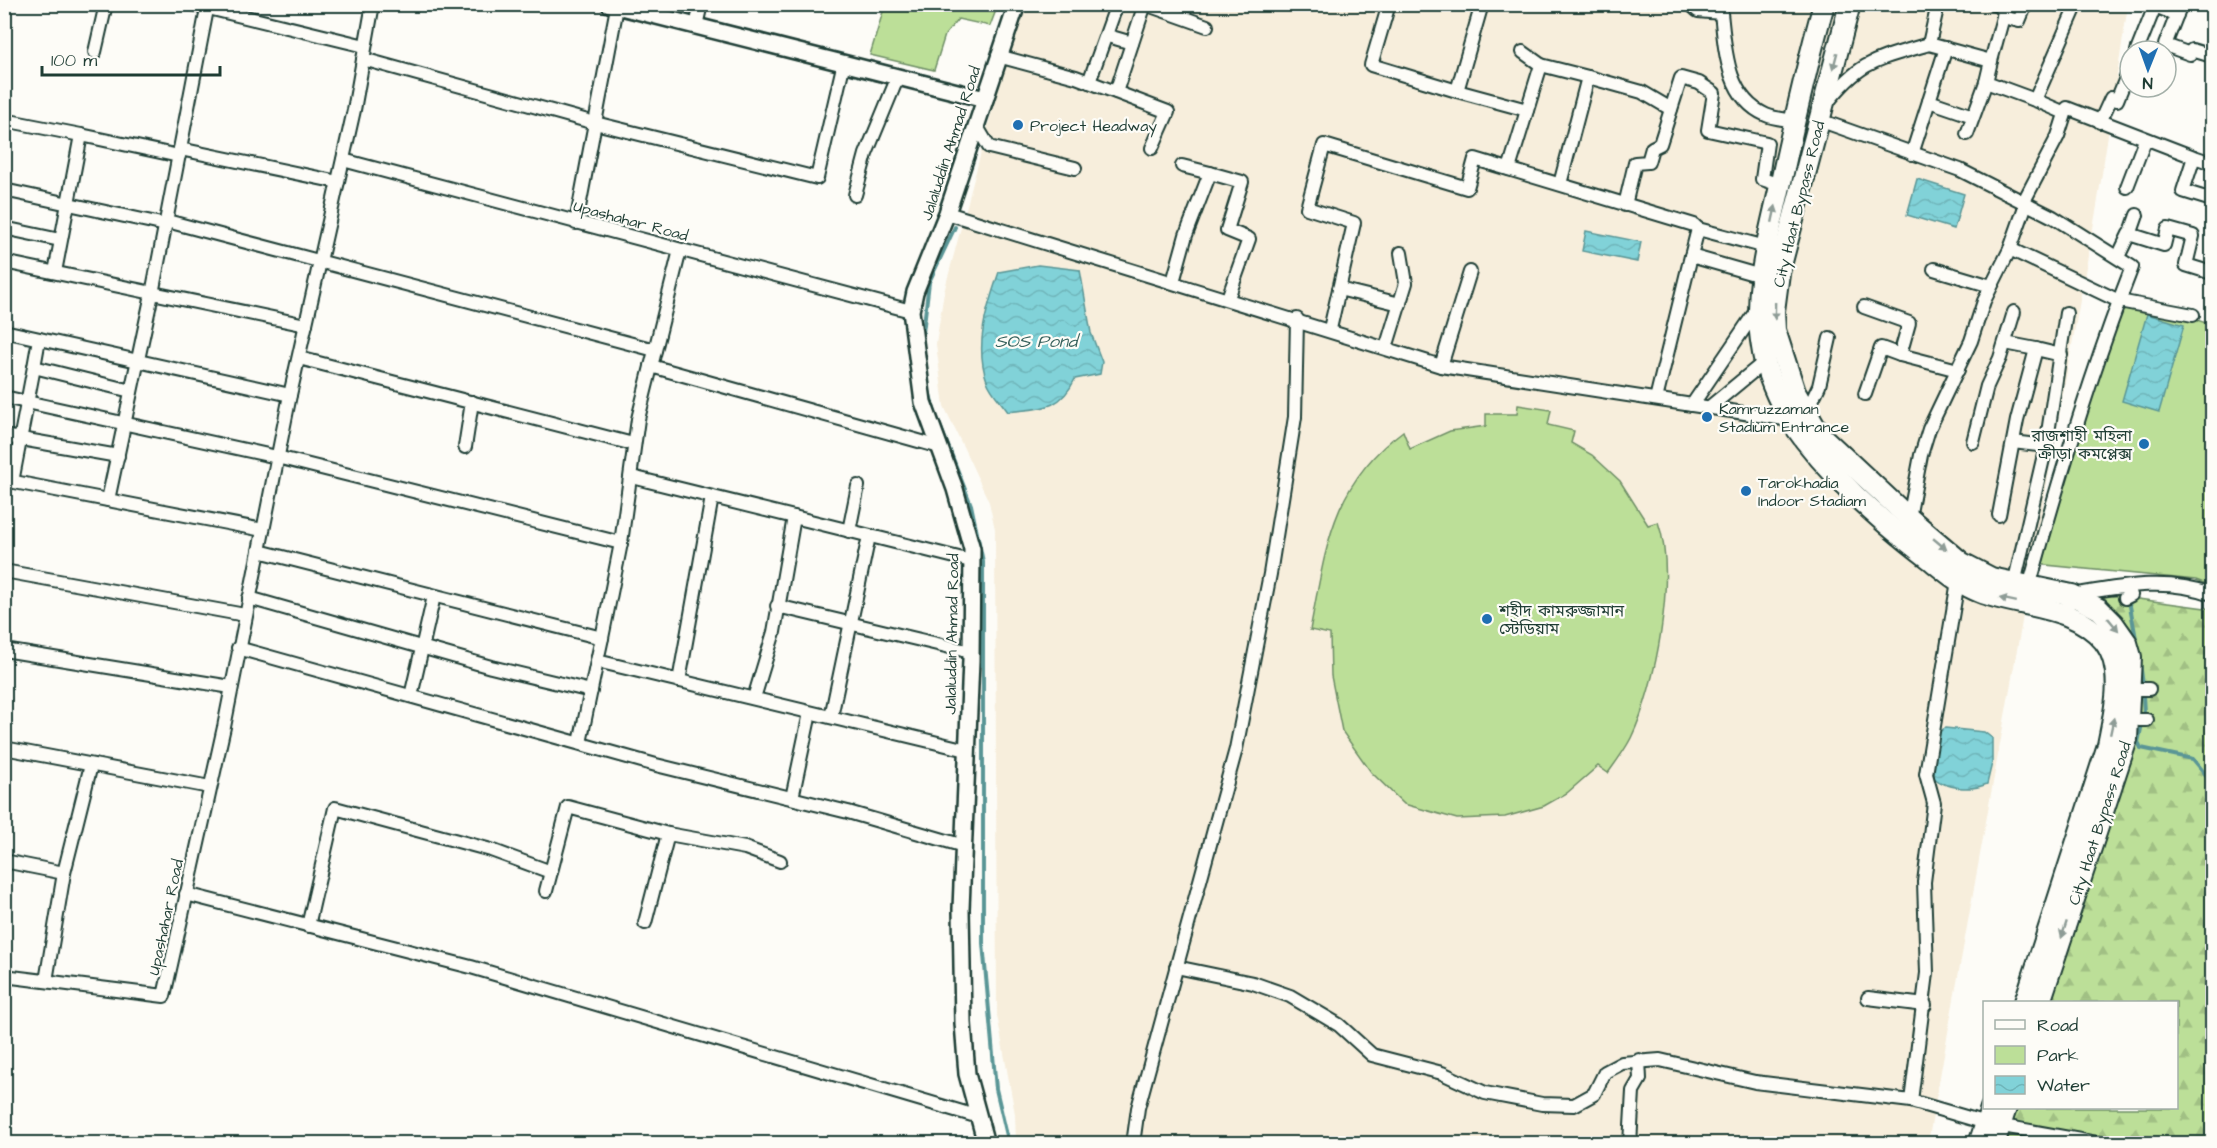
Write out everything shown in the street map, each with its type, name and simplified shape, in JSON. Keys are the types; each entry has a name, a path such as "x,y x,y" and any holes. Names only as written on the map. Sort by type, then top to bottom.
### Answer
{"main road":[{"name":"City Haat Bypass Road","path":"1773,355 1759,331 1758,308 1761,276 1794,122 1824,4"},
{"name":"City Haat Bypass Road","path":"1850,4 1779,273 1774,311 1773,355 1779,398 1909,518 1962,563 1991,578 2072,595 2099,609 2114,623 2127,643 2131,657 2127,739 2040,1001"},
{"name":"City Haat Bypass Road","path":"1798,416 1851,492 1897,534 1958,581 1979,592 2065,614 2094,631 2106,644 2116,670 2116,707 2108,745 2025,1001"},
{"path":"1979,1143 1995,1121"}],"street":[{"path":"95,52 106,4"},
{"path":"192,4 208,6 365,46"},
{"name":"Upashahar Road","path":"4,976 164,996 231,687 290,395 343,160 373,4"},
{"path":"696,26 701,4"},
{"name":"Jalaluddin Ahmad Road","path":"986,1143 967,1074 963,1023 961,909 972,549 940,447 923,402 910,311 915,292 947,213 1017,4"},
{"path":"1089,82 1108,36 1117,4"},
{"path":"1116,92 1145,4 1207,26"},
{"path":"1389,4 1371,65 1527,110"},
{"path":"1457,91 1482,4"},
{"path":"1690,4 1698,11 1720,9 1728,60 1737,92 1765,115 1794,122"},
{"path":"1929,44 1938,4"},
{"path":"1967,134 1986,82 2003,18 2004,8 1993,4"},
{"path":"2003,18 2019,21 2026,4"},
{"path":"2035,100 2077,4"},
{"path":"576,223 596,123 613,5 844,62 897,79 985,99"},
{"path":"108,500 152,294 208,6"},
{"path":"2142,39 2155,6 2179,10 2165,45 2190,54 2192,50 2212,56"},
{"path":"1108,36 1132,43"},
{"path":"1991,61 1929,44 1868,62 1847,78 1821,114 1912,154 1960,170 2025,203 2132,267 2021,586"},
{"path":"1912,154 1946,48"},
{"path":"1523,52 1541,64 1642,92 1671,109"},
{"path":"998,56 1089,82 1168,112 1152,148"},
{"path":"363,59 596,123 817,178 844,62"},
{"path":"1509,169 1541,64"},
{"path":"1560,184 1588,77"},
{"path":"1625,205 1635,163 1648,162 1652,148 1660,144 1681,78 1710,88 1714,93 1708,130 1767,143 1762,179 1780,185"},
{"path":"855,195 866,154 897,79"},
{"path":"1986,82 2065,113"},
{"path":"2100,122 2111,98 2117,100 2118,98"},
{"path":"1929,101 1973,116"},
{"path":"1909,518 1921,455 1938,409 1958,370 1991,286 2010,249 2025,203 2058,136 2067,108 2145,140 2212,163"},
{"path":"4,120 338,182"},
{"path":"976,125 989,147 1076,168"},
{"path":"55,272 81,135"},
{"path":"2127,187 2145,140"},
{"path":"1330,329 1354,223 1307,208 1324,145 1467,188 1475,159 1694,225 1698,229 1766,247"},
{"path":"2194,157 2183,191 2212,200"},
{"name":"Upashahar Road","path":"343,160 910,311"},
{"path":"1182,166 1242,182 1227,230 1249,239 1228,298"},
{"path":"1173,282 1186,235 1210,173"},
{"path":"4,190 67,205 166,223 321,261 655,350"},
{"path":"947,213 1298,319 1441,366 1692,405 1798,416 1819,386 1830,338"},
{"path":"2118,257 2130,235 2137,215"},
{"path":"4,228 60,240"},
{"path":"1656,399 1698,229"},
{"path":"2130,235 2164,245 2168,229 2193,236 2186,265 2212,273"},
{"path":"2010,249 2119,301 2193,315"},
{"path":"580,743 621,543 632,477 633,444 680,250"},
{"path":"1386,348 1406,283 1401,253"},
{"path":"1691,256 1761,276"},
{"path":"4,262 306,325"},
{"path":"1934,268 1991,286"},
{"path":"1441,366 1470,273"},
{"path":"1338,289 1400,304"},
{"path":"1864,307 1909,323 1900,355"},
{"path":"1692,405 1758,308"},
{"path":"1973,442 1987,386 2005,343 2014,312"},
{"path":"2021,586 2046,446 2066,313"},
{"path":"1133,1143 1138,1108 1236,749 1270,574 1295,417 1298,319"},
{"path":"4,331 138,359 290,395"},
{"path":"39,339 20,439 8,481 263,530"},
{"path":"2005,343 2061,355"},
{"path":"1865,394 1881,348 1958,370"},
{"path":"1999,515 2013,442 2036,349"},
{"path":"1711,406 1773,355"},
{"path":"299,358 633,444"},
{"path":"651,366 940,447"},
{"path":"34,367 131,391"},
{"path":"4,397 277,456 621,543"},
{"path":"465,447 472,402"},
{"path":"4,436 118,456"},
{"path":"2013,442 2046,446"},
{"path":"632,477 971,561"},
{"path":"849,531 858,486"},
{"path":"679,681 712,497"},
{"path":"754,698 774,632 794,517"},
{"path":"831,717 869,536"},
{"path":"259,551 602,638"},
{"path":"4,571 245,615"},
{"path":"1911,1101 1925,1005 1927,973 1924,882 1934,803 1926,774 1958,581"},
{"path":"2065,614 2072,595 2139,583 2171,584 2212,594"},
{"path":"411,696 434,596"},
{"path":"249,598 591,691"},
{"path":"777,606 970,652"},
{"path":"238,648 964,846"},
{"path":"4,650 231,687"},
{"path":"597,661 967,750"},
{"path":"792,798 810,713"},
{"path":"4,748 210,787"},
{"path":"46,981 64,873 91,765"},
{"path":"546,891 568,807 668,834 745,848 780,861"},
{"path":"308,926 335,808 491,850 551,872"},
{"path":"645,923 668,834"},
{"path":"4,861 64,873"},
{"path":"186,894 471,967 979,1117"},
{"path":"1176,967 1253,983 1290,996 1339,1025 1372,1055 1442,1073 1485,1093 1542,1104 1574,1105 1594,1094 1605,1072 1622,1063 1660,1060 1755,1082 1911,1101 2103,1143"},
{"path":"1868,998 1925,1005"},
{"path":"1630,1143 1633,1090 1640,1079 1639,1060"}],"shaded area":[{"path":"1020,5 2128,5 2123,39 2118,39 2118,70 2097,206 1928,1143 1016,1143 1015,1114 997,1015 995,529 989,502 944,406 936,344 944,292"}],"green space":[{"path":"885,4 998,5 990,26 958,19 945,35 934,70 870,55"},
{"name":"রাজশাহী মহিলা ক্রীড়া কমপ্লেক্স","path":"2123,295 2212,325 2212,586 2196,580 2036,564"},
{"name":"শহীদ কামরুজ্জামান স্টেডিয়াম","path":"1518,405 1551,410 1548,425 1574,431 1571,443 1592,455 1620,481 1648,525 1658,522 1665,571 1661,631 1656,661 1640,716 1629,742 1608,773 1598,766 1567,793 1544,806 1505,817 1457,819 1404,804 1371,772 1342,731 1331,676 1330,634 1310,630 1327,545 1336,520 1346,496 1360,473 1379,451 1403,431 1410,449 1450,431 1486,426 1486,414 1517,414"},
{"path":"2101,594 2212,609 2212,1143 1997,1144 2011,1109 2178,1109 2178,1001 2049,1001 2127,767 2134,632"}],"water":[{"path":"1917,179 1964,194 1954,229 1907,215"},
{"path":"1586,231 1641,242 1637,262 1582,251"},
{"name":"SOS Pond","path":"1038,265 1080,270 1091,333 1102,362 1100,374 1075,379 1063,397 1048,406 1008,412 987,381 983,367 984,326 999,272"},
{"path":"2147,314 2184,325 2159,412 2122,401"},
{"path":"1945,728 1984,732 1992,738 1992,763 1987,784 1974,788 1959,788 1946,785 1934,778 1936,734"}],"waterway":[{"path":"922,341 929,282 955,227"},
{"path":"928,387 934,410 971,505 983,562 983,943 996,1089 1009,1144"},
{"path":"2130,606 2137,644"},
{"path":"2140,663 2143,685"},
{"path":"2143,695 2144,713"},
{"path":"2142,724 2138,742 2141,748 2193,759 2212,782"}],"place":[{"name":"Project Headway","path":"1018,125"},
{"name":"Kamruzzaman Stadium Entrance","path":"1707,417"},
{"name":"রাজশাহী মহিলা ক্রীড়া কমপ্লেক্স","path":"2144,444"},
{"name":"Tarokhadia Indoor Stadiam","path":"1746,491"},
{"name":"শহীদ কামরুজ্জামান স্টেডিয়াম","path":"1487,619"}]}
